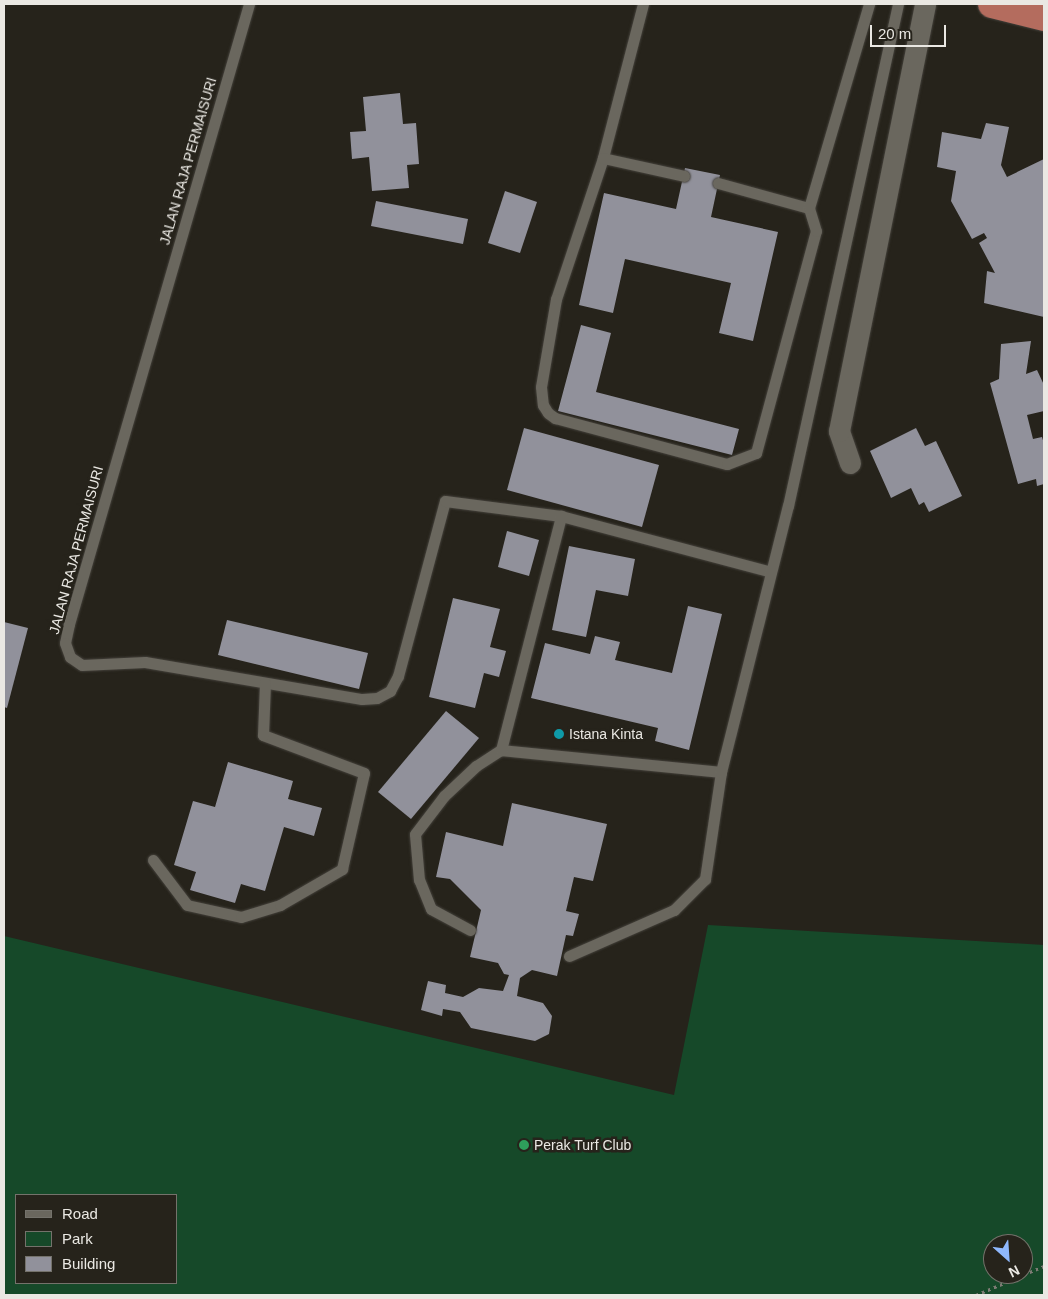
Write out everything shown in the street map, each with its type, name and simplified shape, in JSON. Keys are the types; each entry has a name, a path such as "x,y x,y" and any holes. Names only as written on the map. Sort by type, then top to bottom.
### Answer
{"highway":[{"path":"992,4 1044,17"}],"street":[{"path":"850,463 839,431 925,4"}],"lane":[{"name":"JALAN RAJA PERMAISURI","path":"248,4 65,643 70,657 82,665 145,662 362,699 377,698 390,690 398,676 445,502 561,516"},
{"path":"643,4 602,158 556,299 541,387 543,405 555,418 728,464 746,460 756,453 816,231 809,208 869,4"},
{"path":"569,956 674,910 704,878 721,772 771,572 898,4"},
{"path":"602,158 684,176"},
{"path":"718,183 809,208"},
{"path":"501,750 561,516 771,572"},
{"path":"153,860 187,905 241,917 280,905 342,869 364,773 263,735 265,683"},
{"path":"470,930 431,910 419,880 415,834 444,796 476,766 501,750 721,772"}],"path":[{"path":"976,1295 1044,1266"}],"green space":[{"name":"Perak Turf Club","path":"708,925 1044,945 1044,1295 4,1295 4,936 674,1095"}],"building":[{"path":"400,93 403,124 416,123 419,164 407,165 409,188 372,191 369,157 352,159 350,132 366,131 363,97"},
{"path":"986,123 1009,127 1001,165 1007,177 1044,159 1044,317 984,303 987,271 995,273 979,243 987,238 984,233 972,239 951,201 956,171 937,167 942,132 981,139"},
{"path":"685,168 720,175 711,217 778,232 753,341 719,333 731,283 625,259 613,313 579,305 604,193 676,209"},
{"path":"505,191 537,202 520,253 488,243"},
{"path":"376,201 468,219 463,244 371,226"},
{"path":"581,325 611,333 596,392 739,429 732,455 558,411"},
{"path":"1031,341 1026,374 1037,370 1044,385 1044,411 1027,415 1033,439 1042,437 1044,444 1044,484 1037,486 1036,479 1018,484 990,383 999,379 1001,344"},
{"path":"524,428 659,465 642,527 507,490"},
{"path":"916,428 925,446 936,441 962,496 929,512 924,502 919,505 911,488 891,498 870,451"},
{"path":"507,531 539,540 529,576 498,567"},
{"path":"569,546 635,559 628,596 596,590 586,637 552,630"},
{"path":"453,598 500,609 490,647 506,651 499,677 484,673 475,708 429,697"},
{"path":"688,606 722,614 689,750 655,741 658,728 531,698 545,643 590,654 595,636 620,642 615,660 672,673"},
{"path":"227,620 368,653 359,689 218,655"},
{"path":"4,622 28,628 7,708 4,707"},
{"path":"446,711 479,738 411,819 378,792"},
{"path":"228,762 293,781 288,799 322,808 314,836 284,827 265,891 241,884 235,903 190,890 196,872 174,865 193,801 215,807"},
{"path":"512,803 607,824 593,881 574,877 566,911 579,914 573,936 566,935 557,976 532,970 520,978 517,996 543,1003 552,1016 549,1034 535,1041 471,1028 460,1012 443,1009 442,1016 421,1010 428,981 446,985 445,993 463,997 479,988 503,991 509,975 504,974 498,963 470,957 481,910 450,879 436,877 446,832 503,846"}],"place":[{"name":"Istana Kinta","path":"559,734"},
{"name":"Perak Turf Club","path":"524,1145"}]}
